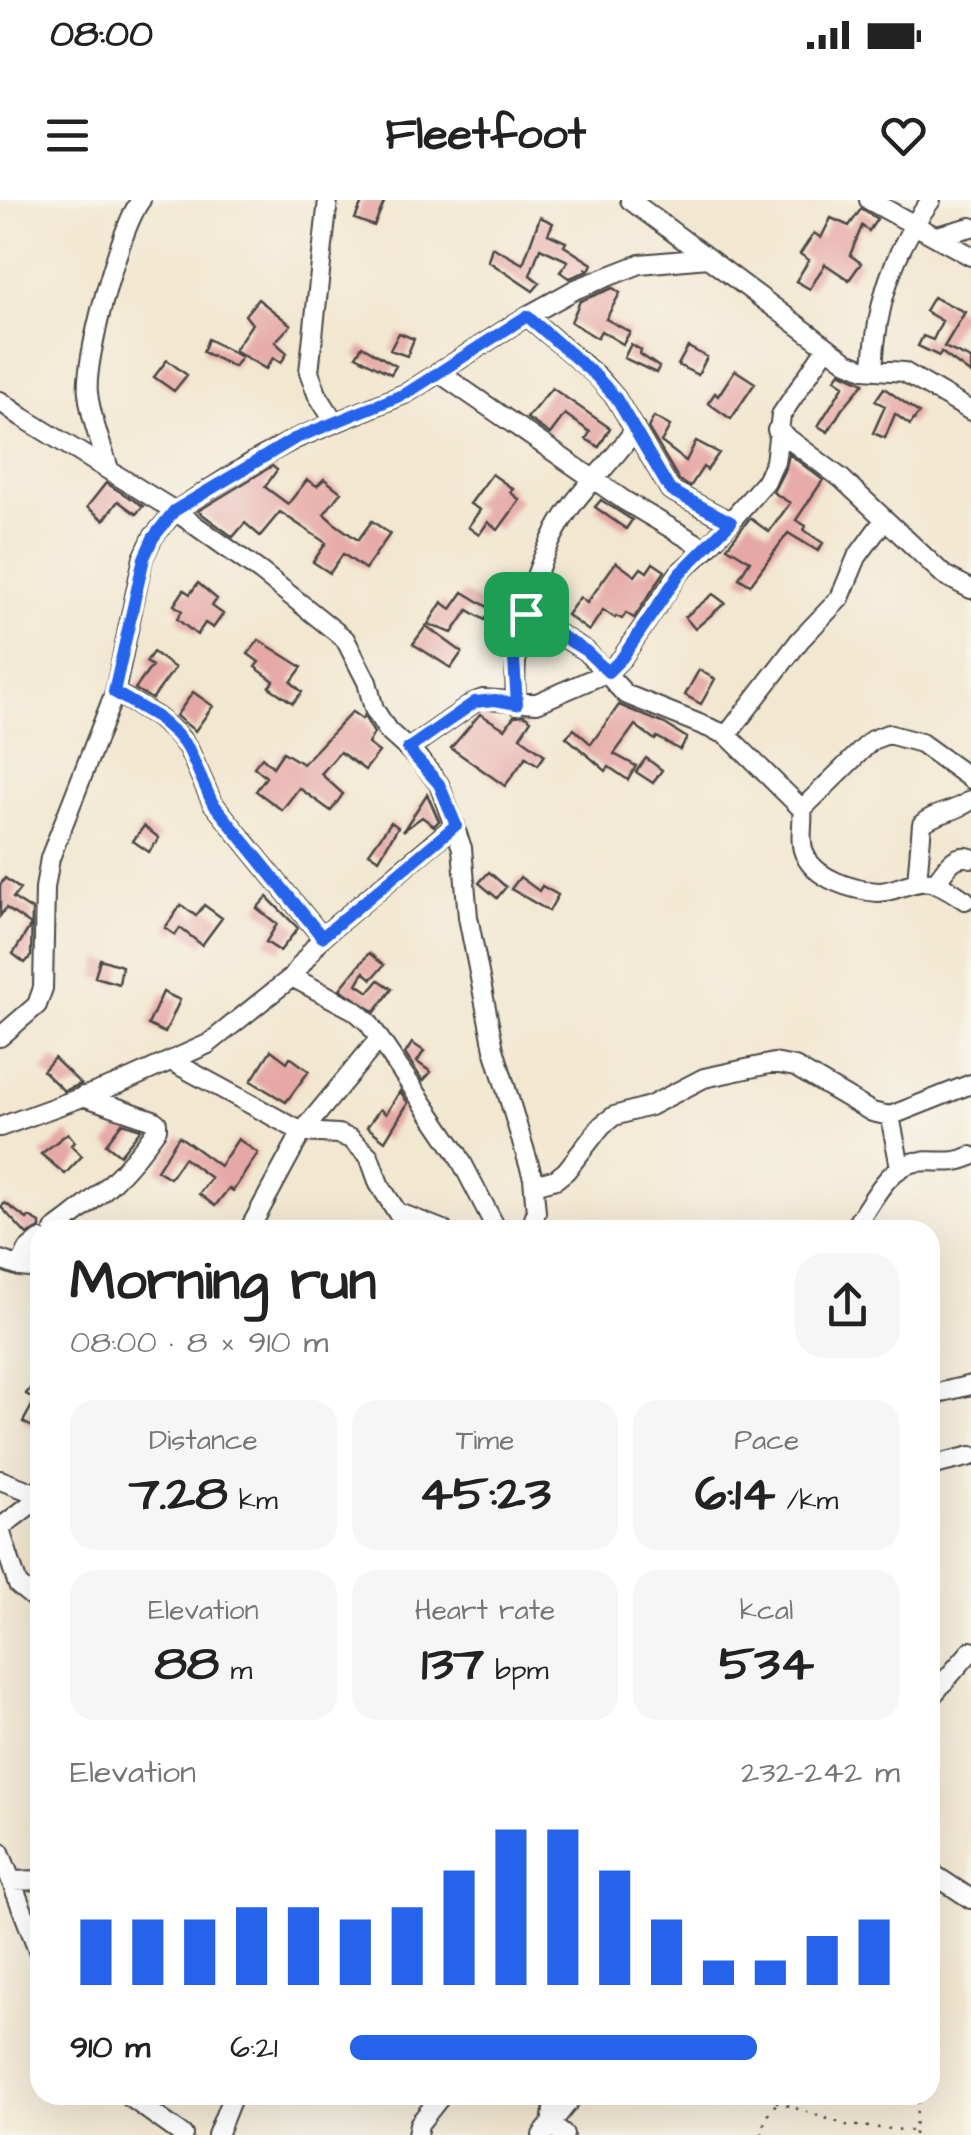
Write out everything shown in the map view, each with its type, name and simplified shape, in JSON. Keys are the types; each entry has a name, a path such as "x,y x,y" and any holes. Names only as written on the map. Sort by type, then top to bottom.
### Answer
{"street":[{"path":"108,468 90,408 88,370 120,240 141,200"},
{"path":"328,200 309,372 334,422"},
{"path":"630,200 855,366 904,372 971,411"},
{"path":"869,200 971,256"},
{"path":"873,370 874,334 882,292 913,224 930,200"},
{"path":"937,236 971,227"},
{"path":"0,1037 37,1005 43,988 45,888 50,858 114,692 144,558 153,538 174,511 254,461 334,422 407,393 527,316 620,270 640,264 708,258"},
{"path":"527,316 616,398 670,490 731,522"},
{"path":"408,749 475,702 536,703 608,672 622,658 680,573 731,522 772,469 781,415 827,346"},
{"path":"440,374 594,480 706,549"},
{"path":"0,400 174,511 261,572 344,638 367,682 374,708 388,731 439,784 456,825 482,996 534,1185 534,1220"},
{"path":"517,704 514,660 553,537 577,499 620,452 635,429"},
{"path":"777,430 842,479 944,575 971,589"},
{"path":"727,735 800,640 840,598 863,547 884,520"},
{"path":"526,614 586,651 625,694 638,702 727,735 802,808"},
{"path":"114,692 157,717 188,748 212,802 322,937"},
{"path":"971,779 920,743 888,734 872,740 802,808 801,842 805,856 818,873 832,881 880,892 926,882 955,858 971,858"},
{"path":"926,882 922,824 927,819 967,811"},
{"path":"0,1128 173,1062 208,1044 292,977 322,937 456,825"},
{"path":"926,882 965,900"},
{"path":"292,977 354,1010 368,1022 457,1153 492,1220"},
{"path":"254,1220 302,1132 378,1039"},
{"path":"173,1062 302,1132 338,1134 358,1144 369,1156 379,1184 397,1212 417,1220"},
{"path":"534,1185 556,1179 566,1171 602,1125 614,1116 650,1106 704,1078 774,1063 795,1067 872,1112 890,1116 971,1084"},
{"path":"69,1220 130,1168 157,1129 153,1120 83,1096"},
{"path":"890,1116 900,1167"},
{"path":"860,1220 900,1167 912,1162 954,1163 971,1156"},
{"path":"20,1267 30,1248"},
{"path":"0,1260 30,1268"},
{"path":"940,1393 971,1385"},
{"path":"940,1464 971,1456"},
{"path":"0,1480 30,1492"},
{"path":"30,1504 0,1529 18,1585 30,1595"},
{"path":"940,1687 971,1651"},
{"path":"0,1852 30,1929"},
{"path":"940,1879 971,1899"},
{"path":"12,1881 30,1880"},
{"path":"147,2105 183,2135"},
{"path":"217,2135 228,2105"},
{"path":"417,2135 419,2124 434,2105"},
{"path":"552,2132 554,2105"},
{"path":"552,2132 568,2105"}],"path":[{"path":"762,2135 765,2120 775,2105"},
{"path":"788,2105 846,2125 914,2133 918,2105"}],"building":[{"path":"363,200 385,200 374,226 355,219"},
{"path":"861,209 877,219 869,231 862,226 850,255 861,263 849,280 825,264 810,289 796,281 809,260 800,254 814,233 821,238 831,218 849,226"},
{"path":"540,217 553,223 548,234 566,242 564,246 592,264 589,270 585,268 588,271 570,278 560,272 568,261 540,248 530,275 540,283 533,291 488,261 492,247 523,264"},
{"path":"613,288 620,293 606,319 630,332 623,344 601,331 597,338 571,322 580,301"},
{"path":"933,297 965,312 944,347 971,359 971,374 941,352 939,356 918,346 923,336 933,340 942,321 925,311"},
{"path":"258,299 291,325 275,342 287,353 281,363 273,358 266,369 234,350 252,324 245,315"},
{"path":"399,333 414,339 407,356 390,350"},
{"path":"208,339 241,357 234,367 203,352"},
{"path":"631,344 659,367 656,373 624,358"},
{"path":"362,346 396,366 391,374 356,356"},
{"path":"688,347 707,357 698,375 678,365"},
{"path":"167,360 187,375 174,391 154,377"},
{"path":"735,370 755,383 731,419 708,403 715,393 718,396"},
{"path":"840,372 864,383 828,432 818,426 844,385 835,379"},
{"path":"552,388 610,428 599,447 586,439 590,432 565,414 550,434 527,418"},
{"path":"884,388 919,413 910,425 895,414 885,438 873,433 885,406 875,401"},
{"path":"654,417 670,426 661,442 686,461 696,441 719,453 707,470 703,467 690,487 679,480 648,428"},
{"path":"789,454 823,480 796,520 823,543 818,551 788,533 750,585 739,578 750,561 727,547 750,518 769,532 790,503 773,492"},
{"path":"272,466 277,470 265,487 288,504 307,480 317,486 324,479 341,492 324,514 334,523 358,540 372,521 390,534 365,569 343,554 330,573 313,562 326,543 280,512 260,536 245,523 233,537 198,511"},
{"path":"492,474 513,489 510,492 520,500 498,530 488,522 479,535 468,527 480,510 470,504"},
{"path":"106,483 143,506 136,514 118,501 104,520 87,507"},
{"path":"601,500 632,520 626,529 595,507"},
{"path":"616,562 635,576 641,568 647,572 653,563 665,571 634,618 626,613 622,619 615,618 603,610 589,631 567,615 580,597 587,603"},
{"path":"198,583 217,599 212,606 223,614 213,628 205,623 197,635 177,619 182,611 174,605 184,590 190,594"},
{"path":"463,592 491,609 485,620 468,610 452,633 428,624 442,602 451,609"},
{"path":"713,594 725,603 695,629 685,617"},
{"path":"426,626 462,652 451,668 413,644"},
{"path":"259,640 302,667 291,682 302,692 293,703 269,687 274,681 255,667 259,662 248,654"},
{"path":"153,652 175,668 152,699 135,689 152,666 146,662"},
{"path":"699,670 715,679 701,704 685,695"},
{"path":"193,692 213,706 195,731 176,716"},
{"path":"619,705 687,738 680,750 657,737 655,740 635,725 614,754 636,766 628,780 609,767 606,771 566,737 574,729 591,744"},
{"path":"352,712 362,719 364,716 374,733 368,744 379,752 365,770 340,752 321,774 343,794 331,811 299,788 282,810 256,791 266,777 254,767 262,757 273,767 283,752 303,764"},
{"path":"480,714 505,729 514,716 524,715 531,720 520,737 545,755 538,765 526,757 505,786 451,748"},
{"path":"646,758 662,770 653,783 636,772"},
{"path":"427,794 439,821 434,826 422,817 403,831"},
{"path":"391,822 398,827 379,859 369,853"},
{"path":"144,826 159,838 149,852 133,841"},
{"path":"489,872 506,887 497,898 479,883"},
{"path":"520,877 539,891 542,886 558,895 549,911 511,889"},
{"path":"5,878 20,889 13,898 32,910 31,956 25,963 13,954 31,925 6,908 0,916 0,885"},
{"path":"267,897 298,928 280,951 266,942 277,924 257,908"},
{"path":"181,905 196,916 204,905 222,918 202,945 180,928 175,935 165,928"},
{"path":"369,953 384,965 372,979 364,972 357,984 369,992 379,980 392,989 375,1012 340,989"},
{"path":"100,959 122,966 119,984 95,977"},
{"path":"163,992 180,1000 165,1033 148,1025"},
{"path":"412,1043 424,1051 417,1062 431,1072 423,1081 405,1054"},
{"path":"271,1050 287,1062 290,1057 309,1071 286,1102 251,1081"},
{"path":"54,1058 81,1084 64,1091 43,1071"},
{"path":"400,1091 408,1103 385,1141 367,1127 380,1109 386,1114"},
{"path":"122,1123 141,1129 120,1155 106,1144"},
{"path":"68,1133 75,1142 71,1145 82,1156 65,1174 41,1154"},
{"path":"179,1136 220,1166 238,1139 258,1153 233,1191 229,1188 215,1206 199,1194 211,1178 184,1158 170,1178 157,1170"},
{"path":"5,1203 34,1220 30,1220 30,1233 27,1235 1,1207"}],"route":[{"path":"527,316 616,398 670,490 731,522 666,589 622,658 608,672 586,651 526,614 514,660 517,704 483,699 475,702 408,749 439,784 456,825 322,937 212,802 188,748 168,725 114,692 144,558 153,538 174,511 294,439 407,393 527,316"}]}
